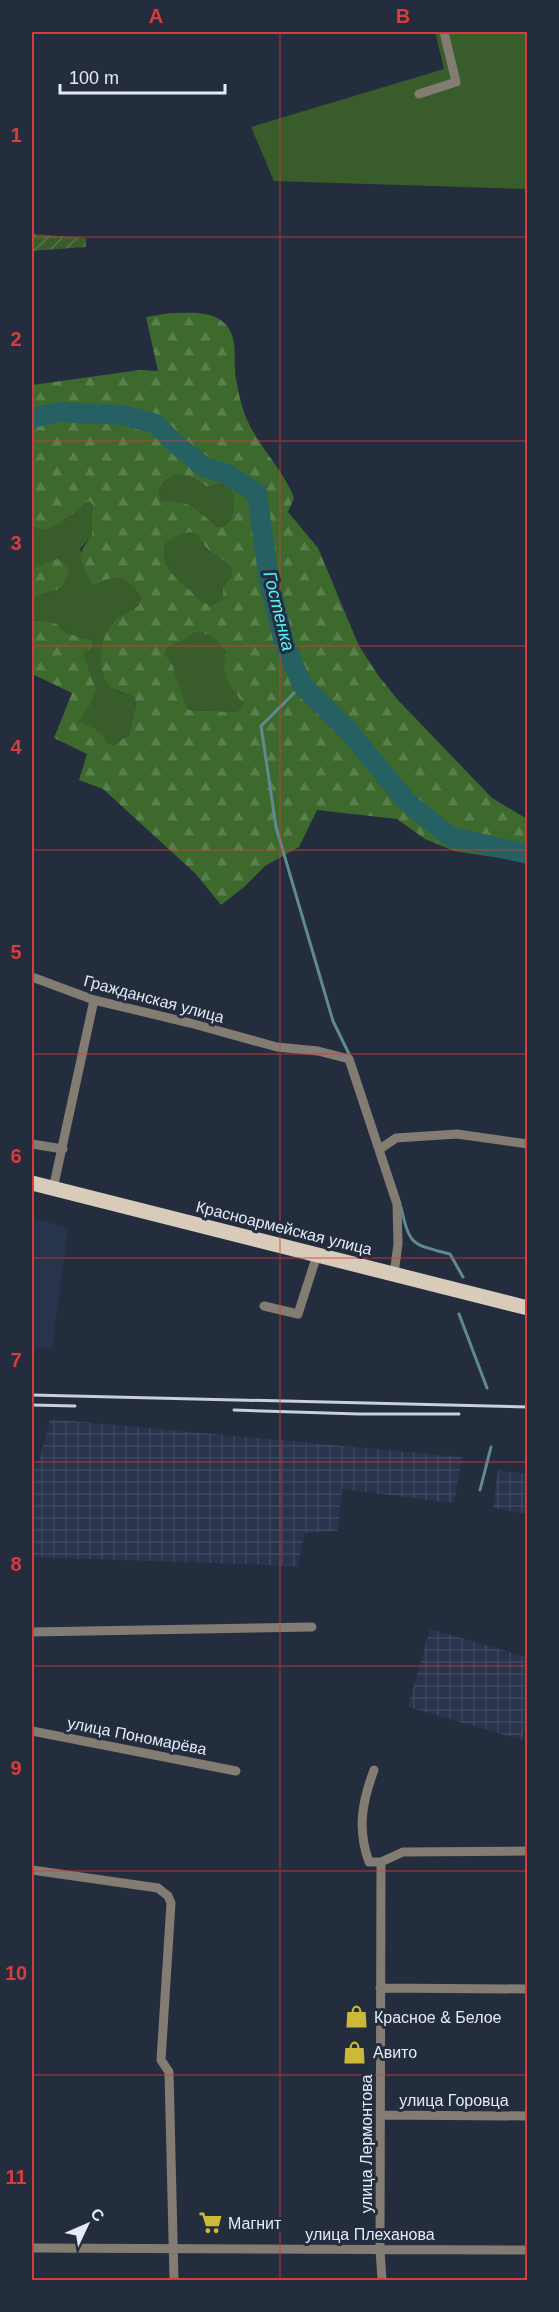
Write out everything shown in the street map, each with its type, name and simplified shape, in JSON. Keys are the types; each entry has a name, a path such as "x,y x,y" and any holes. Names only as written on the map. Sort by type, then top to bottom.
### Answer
{"main road":[{"name":"Красноармейская улица","path":"32,1183 528,1308"}],"street":[{"path":"419,94 456,82 444,32"},
{"name":"Гражданская улица","path":"32,977 94,1000 270,1045 318,1051 349,1059 380,1149"},
{"path":"53,1189 94,1000"},
{"path":"394,1274 398,1244 397,1204 380,1149 396,1138 457,1134 528,1144"},
{"path":"32,1144 63,1149"},
{"path":"264,1306 298,1314 317,1255"},
{"path":"32,1632 312,1627"},
{"name":"улица Пономарёва","path":"32,1731 236,1771"},
{"path":"374,1770 364,1797 362,1844 369,1862 381,1862 403,1852 528,1851"},
{"name":"улица Лермонтова","path":"381,1862 380,2250 382,2280"},
{"path":"32,1870 158,1888 168,1896 171,1903 161,2060 169,2072 174,2280"},
{"path":"380,1988 528,1989"},
{"name":"улица Горовца","path":"381,2115 528,2116"},
{"name":"улица Плеханова","path":"32,2248 528,2250"}],"shaded area":[{"path":"32,1218 68,1227 52,1350 32,1347"},
{"path":"50,1419 462,1457 454,1503 342,1489 338,1531 305,1533 298,1566 32,1557 32,1470 40,1459"},
{"path":"498,1470 527,1474 527,1514 493,1508"},
{"path":"430,1629 527,1657 527,1721 522,1740 408,1707"}],"green space":[{"path":"435,32 527,32 527,189 274,181 251,127 444,69"},
{"path":"32,234 86,238 86,247 32,251"},
{"path":"170,313 202,313 218,318 229,329 235,354 237,384 245,415 256,437 289,487 294,498 288,512 318,548 359,646 397,699 492,798 527,819 527,860 454,851 425,839 397,819 317,810 299,847 265,866 221,905 196,874 103,789 79,780 87,754 54,738 72,693 32,674 32,621 45,620 57,624 66,633 91,640 93,646 83,654 96,689 89,707 79,722 95,730 107,743 113,745 129,735 136,703 134,697 114,689 106,681 101,667 102,644 112,624 139,605 141,598 131,584 120,578 108,579 93,586 81,560 82,550 92,535 93,505 89,501 66,520 51,528 39,529 32,524 32,385 140,370 158,371 146,317","holes":["177,474 190,477 208,487 227,482 234,501 229,521 218,527 187,504 163,501 159,497 162,485","190,532 196,534 208,550 230,566 232,576 223,586 223,599 211,605 200,602 169,569 164,549 168,541","195,632 200,632 213,638 226,652 225,675 244,704 237,712 188,710 172,664 165,654 167,648 185,640"]},
{"path":"177,474 190,477 208,487 227,482 234,501 229,521 218,527 187,504 163,501 159,497 162,485"},
{"path":"89,501 93,505 92,535 80,549 93,585 120,578 130,583 141,598 139,605 112,623 116,691 134,697 136,703 129,735 113,745 79,722 89,707 83,654 91,640 66,633 57,624 45,620 32,621 32,598 62,588 32,569 32,524 40,529 64,521"},
{"path":"190,532 196,534 207,550 224,560 232,571 232,576 223,586 223,599 211,605 200,602 174,575 166,562 164,549 168,541"},
{"path":"57,559 68,566 69,572 62,588 32,598 32,569"},
{"path":"195,632 209,636 226,652 226,674 244,704 237,712 188,710 172,664 165,654 167,648 185,640"}],"waterway":[{"name":"Гостенка","path":"32,418 58,412 123,415 156,424 173,442 206,468 225,473 257,493 269,581 284,642 302,685 348,730 407,802 451,837 528,854"},
{"path":"302,685 261,726 276,827 333,1021 350,1056"},
{"path":"401,1207 410,1237 420,1245 450,1254 463,1277"},
{"path":"459,1314 487,1388"},
{"path":"480,1490 491,1447"}],"railway":[{"path":"32,1395 528,1407"},
{"path":"32,1405 75,1406"},
{"path":"234,1410 459,1414"}],"place":[{"name":"Красное & Белое","path":"356,2017"},
{"name":"Авито","path":"355,2052"},
{"name":"Магнит","path":"210,2223"}]}
